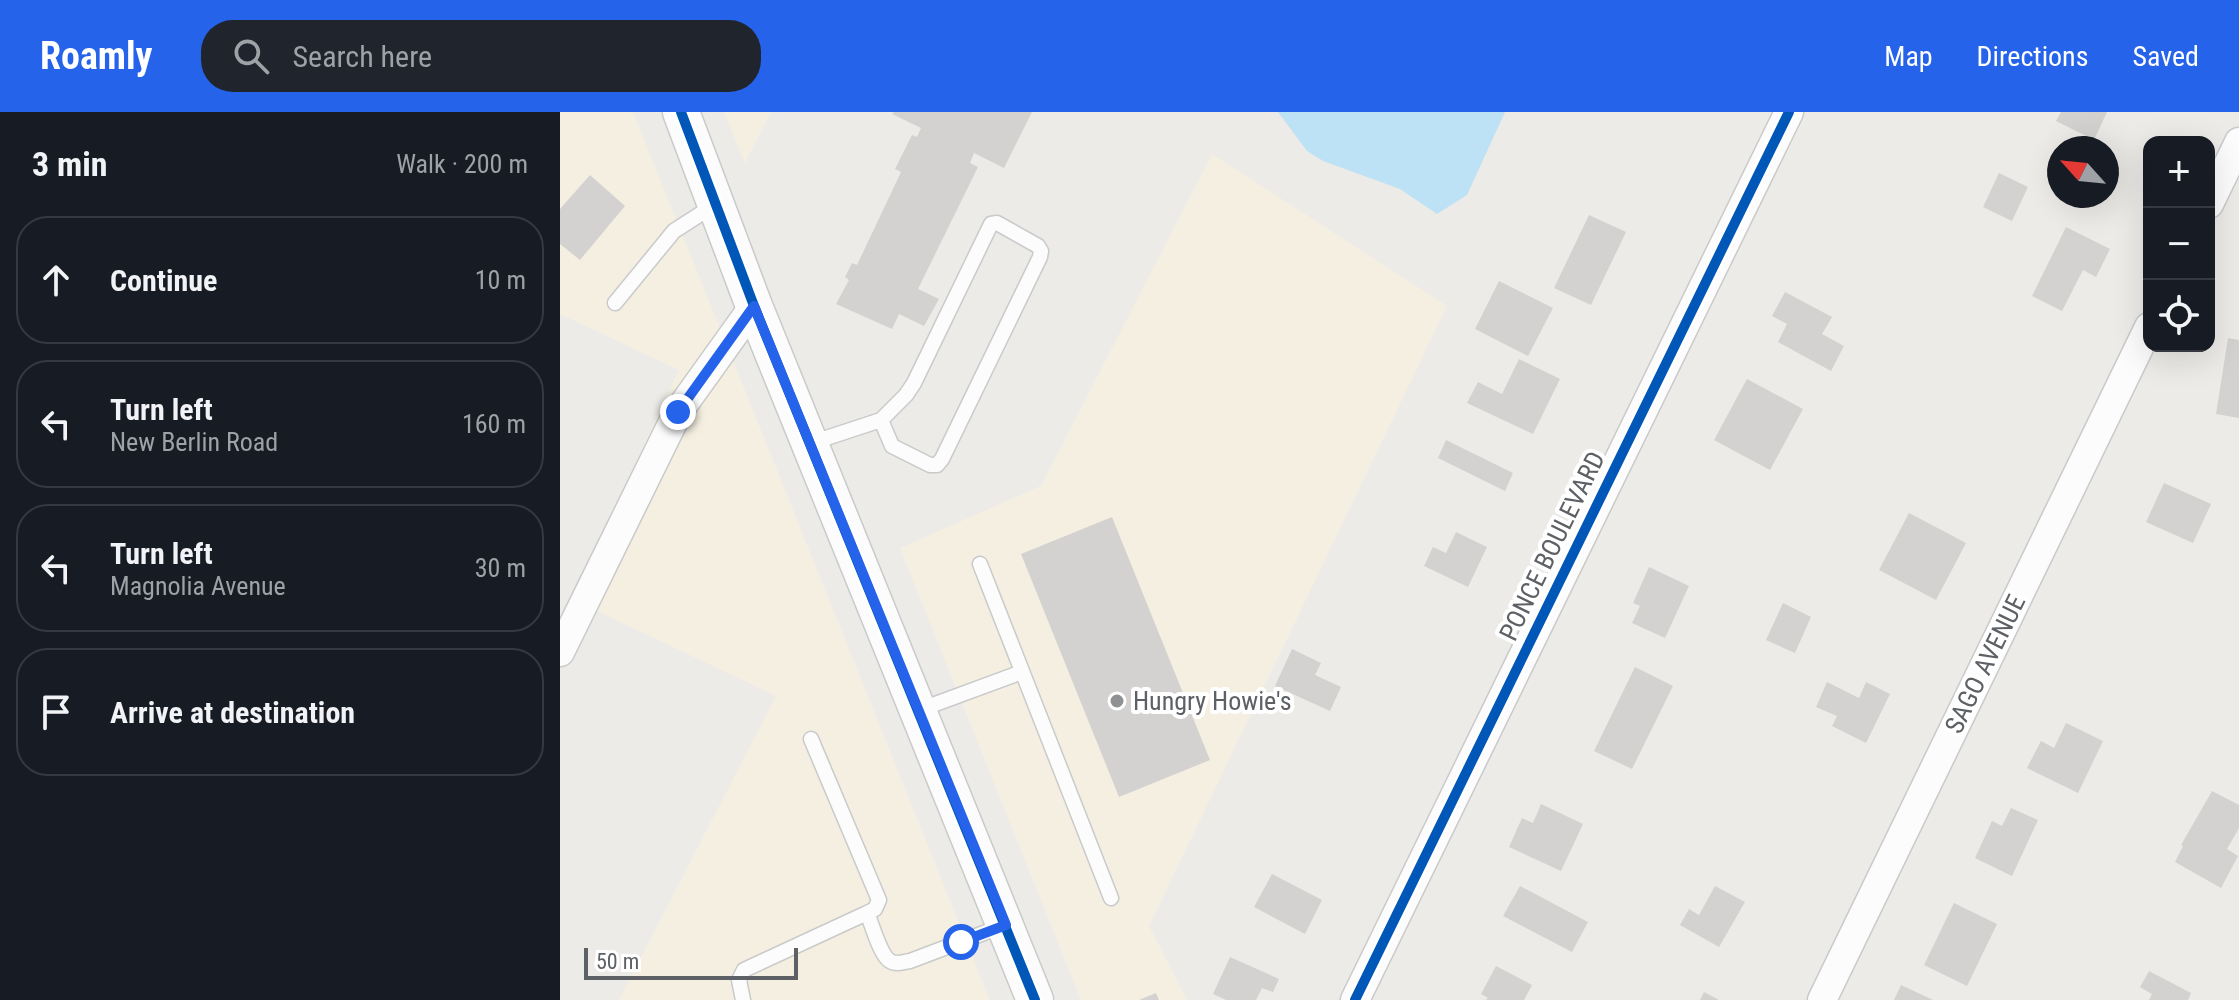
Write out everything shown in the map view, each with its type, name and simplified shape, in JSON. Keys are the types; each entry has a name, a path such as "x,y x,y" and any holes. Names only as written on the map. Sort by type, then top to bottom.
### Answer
{"street":[{"path":"681,112 754,306 1035,1000"},
{"name":"PONCE BOULEVARD","path":"1355,1000 1789,112"},
{"path":"2215,192 2239,142"},
{"path":"560,652 678,412 754,306"},
{"name":"SAGO AVENUE","path":"1822,1000 2143,339"}],"lane":[{"path":"615,303 674,231 716,204"},
{"path":"811,443 881,420 906,395 991,224 997,223 1038,246 1040,257 937,465 930,465 892,446 881,420"},
{"path":"980,564 1111,898"},
{"path":"919,711 1022,672"},
{"path":"743,1000 739,980 744,970 875,909 879,900 811,739"},
{"path":"867,913 883,954 897,963 1006,925"}],"shaded area":[{"path":"560,112 633,112 990,1000 619,1000 776,696 572,599 679,370 560,314"},
{"path":"724,112 771,112 745,163"},
{"path":"1212,154 1447,306 1149,926 1187,1000 1081,1000 900,548 1041,486"}],"water":[{"path":"1278,112 1505,112 1467,195 1437,214 1400,189 1323,161 1307,151"}],"building":[{"path":"1032,112 1004,168 974,153 970,163 978,167 918,289 939,299 924,326 899,314 892,329 836,304 849,280 845,277 852,263 857,265 901,172 895,169 912,135 917,137 921,128 892,114"},
{"path":"2061,112 2107,112 2096,136 2086,136 2056,121"},
{"path":"1999,173 2028,187 2012,221 1983,207"},
{"path":"590,175 625,206 580,260 560,244 560,209"},
{"path":"1589,215 1626,232 1591,305 1554,288"},
{"path":"2066,227 2110,249 2096,277 2083,270 2062,311 2032,296"},
{"path":"1499,281 1553,308 1528,356 1475,329"},
{"path":"1785,292 1832,317 1822,334 1844,346 1831,371 1778,342 1787,324 1772,316"},
{"path":"2228,338 2239,340 2239,418 2216,414"},
{"path":"1519,359 1560,379 1533,434 1467,403 1478,382 1502,394"},
{"path":"1747,379 1803,409 1770,470 1714,440"},
{"path":"1446,440 1513,473 1505,491 1438,458"},
{"path":"2164,483 2211,504 2193,543 2146,522"},
{"path":"1909,513 1966,543 1936,600 1879,570"},
{"path":"1112,517 1210,760 1119,797 1021,554"},
{"path":"1456,532 1487,547 1468,587 1424,566 1433,547 1446,553"},
{"path":"1649,567 1689,586 1665,638 1632,623 1640,606 1633,603"},
{"path":"1783,603 1811,617 1795,653 1766,640"},
{"path":"1292,649 1321,663 1315,675 1341,687 1330,711 1275,686"},
{"path":"1635,667 1673,686 1632,769 1594,751"},
{"path":"1827,682 1859,698 1866,682 1890,694 1866,743 1832,726 1837,716 1816,707"},
{"path":"2066,723 2103,741 2078,793 2027,768 2041,741 2054,748"},
{"path":"2212,791 2239,805 2239,828 2227,849 2238,856 2221,888 2175,862 2181,845"},
{"path":"1541,804 1583,824 1561,871 1509,847 1522,818 1533,823"},
{"path":"2011,808 2038,820 2012,876 1975,858 1992,821 2002,826"},
{"path":"1272,874 1322,900 1305,934 1254,907"},
{"path":"1520,886 1588,922 1572,952 1503,916"},
{"path":"1715,886 1745,902 1719,947 1680,925 1689,909 1699,915"},
{"path":"1954,903 1997,924 1967,986 1924,965"},
{"path":"1230,957 1279,979 1273,992 1262,988 1256,1000 1226,1000 1213,994"},
{"path":"1496,966 1532,985 1524,1000 1486,1000 1488,998 1481,994"},
{"path":"2149,971 2191,993 2188,1000 2149,1000 2152,994 2140,987"},
{"path":"1901,985 1933,1000 1894,1000"},
{"path":"1704,992 1719,1000 1700,1000"},
{"path":"1156,993 1159,1000 1139,1000"}],"cycle path":[{"path":"681,112 754,306 1035,1000"},
{"path":"1355,1000 1789,112"}],"place":[{"name":"Hungry Howie's","path":"1117,701"}],"route":[{"path":"678,412 754,306 1006,925 961,942"}]}
